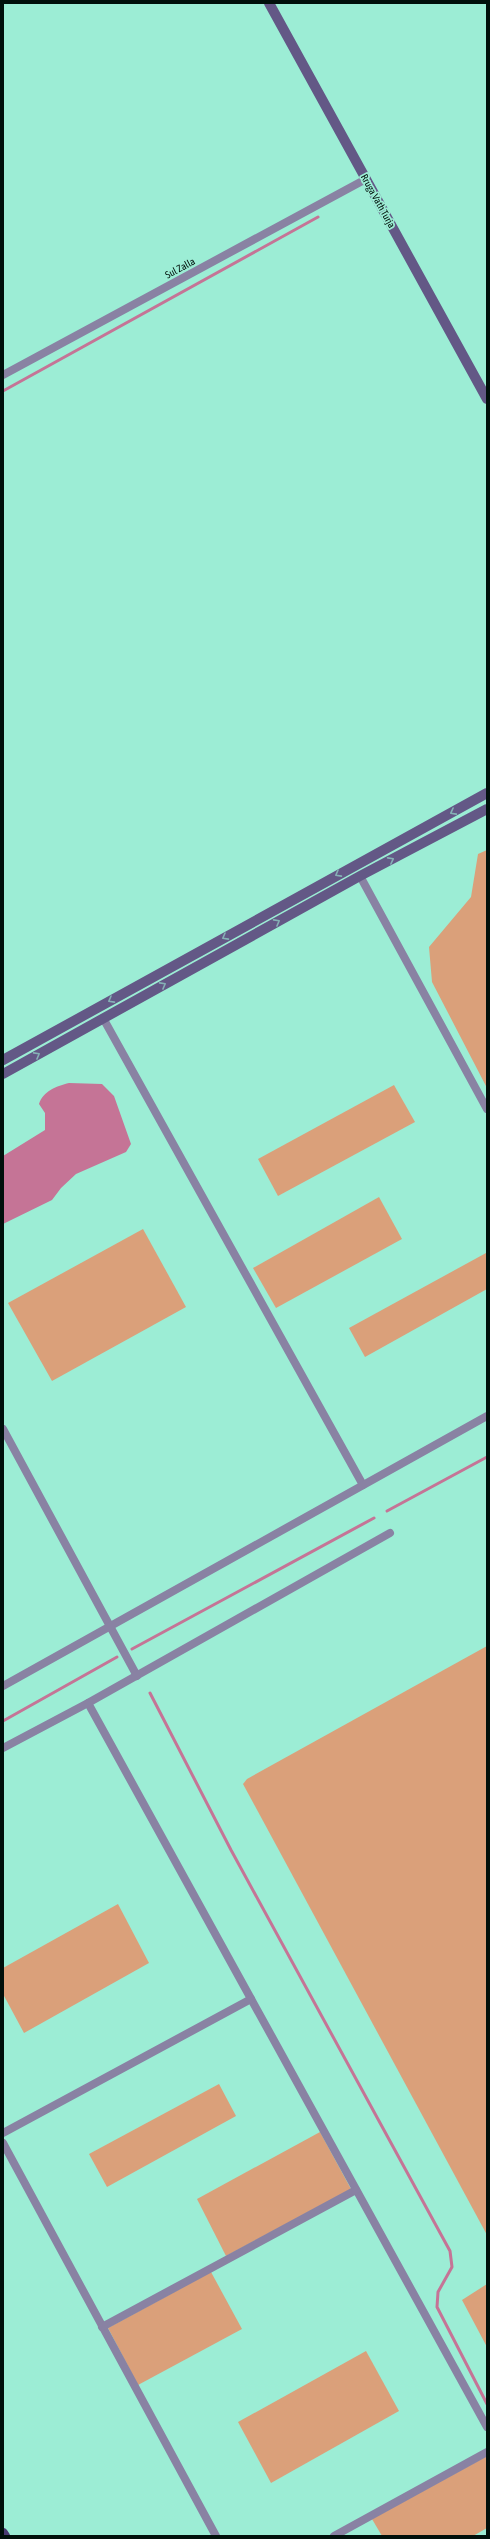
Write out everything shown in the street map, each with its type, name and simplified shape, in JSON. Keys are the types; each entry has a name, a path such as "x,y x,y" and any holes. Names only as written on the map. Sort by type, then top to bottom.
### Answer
{"street":[{"name":"Rruga Vath Turja","path":"269,3 487,400"},
{"name":"Sul Zalla","path":"3,375 366,179"},
{"path":"3,1060 487,793"},
{"path":"3,1074 360,876 487,810"},
{"path":"360,876 487,1109"},
{"path":"103,1018 363,1485"},
{"path":"3,1686 487,1416"},
{"path":"3,1429 137,1676"},
{"path":"3,1748 137,1676 390,1533"},
{"path":"88,1703 487,2427"},
{"path":"3,2133 251,1999"},
{"path":"3,2143 216,2536"},
{"path":"102,2327 356,2190"},
{"path":"334,2536 487,2452"}],"shaded area":[{"path":"487,850 487,1088 432,982 429,947 471,897 478,854"},
{"path":"69,1083 102,1084 114,1096 131,1144 126,1152 76,1174 61,1188 52,1200 3,1224 3,1156 45,1130 45,1113 39,1104 41,1099 47,1092"},
{"path":"394,1085 415,1122 278,1196 258,1159"},
{"path":"379,1197 402,1239 276,1308 253,1268"},
{"path":"143,1229 186,1307 52,1381 8,1303"},
{"path":"486,1253 487,1289 365,1357 349,1328"},
{"path":"487,1646 487,2235 243,1784 247,1779"},
{"path":"118,1904 149,1963 24,2033 3,1994 3,1968"},
{"path":"219,2084 236,2116 107,2187 89,2154"},
{"path":"320,2132 351,2189 226,2256 197,2199"},
{"path":"211,2272 242,2329 138,2385 108,2328"},
{"path":"487,2284 487,2347 462,2300"},
{"path":"366,2351 399,2411 271,2483 238,2422"},
{"path":"487,2456 487,2528 473,2536 382,2536 372,2519"}],"waterway":[{"path":"3,391 318,217"},
{"path":"387,1511 487,1457"},
{"path":"132,1649 374,1518"},
{"path":"3,1721 117,1657"},
{"path":"150,1693 231,1850 450,2251 452,2267 438,2292 437,2307 487,2404"}]}
